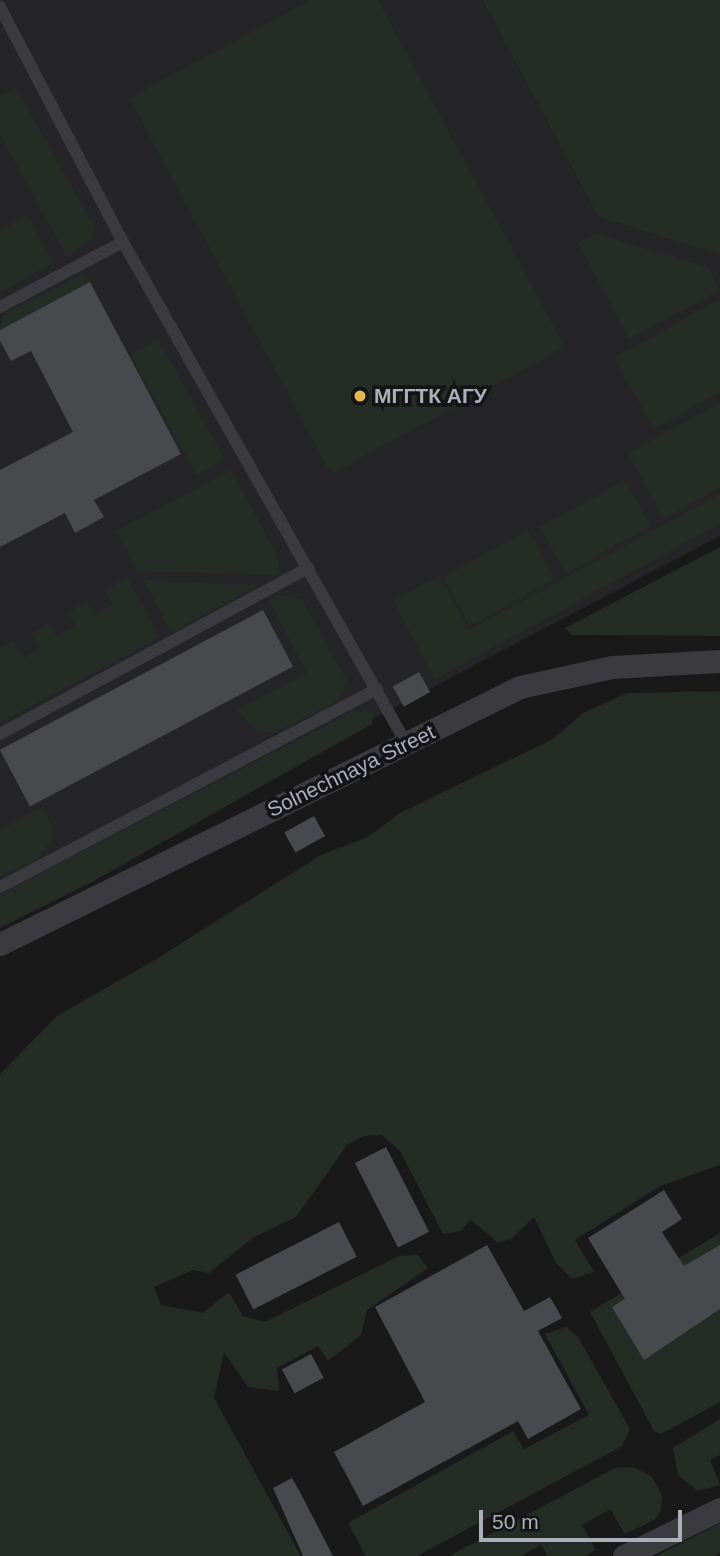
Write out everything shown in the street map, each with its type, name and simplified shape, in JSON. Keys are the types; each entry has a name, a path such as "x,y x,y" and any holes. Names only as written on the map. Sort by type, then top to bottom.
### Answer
{"street":[{"name":"Solnechnaya Street","path":"0,944 520,687 612,667 720,661"},
{"path":"624,1556 720,1509"}],"lane":[{"path":"0,7 123,243 406,743"},
{"path":"0,307 123,243"},
{"path":"0,734 308,568"},
{"path":"0,887 377,689"}],"shaded area":[{"name":"МГГТК АГУ","path":"0,0 482,0 598,217 720,255 720,536 0,915"},
{"path":"311,0 378,0 565,347 331,474 129,98"},
{"path":"482,0 720,0 720,255 598,217"},
{"path":"16,88 94,225 92,239 67,257 0,135 0,96"},
{"path":"27,215 53,263 0,292 0,231"},
{"path":"595,234 708,267 720,290 629,339 578,243"},
{"path":"83,274 90,282 0,329 3,314"},
{"path":"720,299 720,392 654,429 614,358"},
{"path":"158,339 225,460 197,475 130,355"},
{"path":"720,403 720,488 663,519 628,453"},
{"path":"231,470 277,554 280,575 137,571 116,531"},
{"path":"625,480 651,526 566,573 540,527"},
{"path":"720,494 720,524 435,679 393,601 439,576 469,630"},
{"path":"528,530 555,579 470,626 443,577"},
{"path":"720,547 720,636 572,635 565,628"},
{"path":"127,577 160,638 0,723 0,648 13,641 24,658 40,647 31,634 48,623 57,636 75,625 68,613 86,601 94,615 112,604 104,591"},
{"path":"144,580 257,586 171,633"},
{"path":"280,595 302,599 346,679 342,695 332,704 275,733 257,731 237,710 307,673 268,599"},
{"path":"720,691 720,1165 660,1186 575,1240 594,1272 572,1279 556,1263 534,1217 511,1239 498,1243 471,1220 460,1231 443,1234 400,1151 382,1135 364,1136 347,1145 296,1217 254,1237 209,1273 193,1270 154,1287 161,1305 203,1313 229,1292 243,1316 265,1322 399,1256 418,1255 428,1268 367,1310 361,1335 328,1361 318,1346 277,1368 279,1391 248,1387 224,1352 214,1398 301,1556 0,1556 0,1074 57,1016 158,958 321,855 368,837 400,813 553,739 583,713 628,693"},
{"path":"350,713 374,713 372,724 90,883 0,928 0,894"},
{"path":"43,807 53,828 52,840 36,860 0,877 0,830"},
{"path":"720,1233 720,1402 661,1434 654,1431 590,1312"},
{"path":"566,1327 578,1337 630,1429 622,1446 417,1556 366,1556 348,1523 513,1431 524,1449 589,1415 545,1334"},
{"path":"720,1419 720,1455 710,1460 720,1485 698,1491 678,1475 673,1448"},
{"path":"617,1467 635,1468 651,1476 662,1495 661,1511 654,1520 625,1534 610,1509 582,1525 596,1550 585,1556 548,1556 541,1545 521,1556 449,1556"},
{"path":"720,1523 720,1553 715,1556 656,1556"}],"building":[{"path":"90,282 181,454 94,500 104,517 75,533 65,513 0,547 0,470 73,432 31,351 11,361 0,341 0,330"},
{"path":"263,610 293,667 30,806 0,750"},
{"path":"419,672 430,692 404,707 393,687"},
{"path":"314,816 325,836 295,853 284,832"},
{"path":"386,1147 429,1232 398,1248 355,1163"},
{"path":"664,1190 682,1219 662,1232 684,1266 720,1245 720,1309 644,1360 612,1307 625,1299 588,1238"},
{"path":"339,1222 357,1257 253,1309 236,1275"},
{"path":"487,1245 524,1311 550,1297 562,1318 538,1331 581,1409 528,1439 518,1421 363,1506 334,1452 425,1402 375,1307"},
{"path":"311,1354 324,1378 295,1393 282,1369"},
{"path":"292,1478 333,1556 303,1556 273,1488"}],"place":[{"name":"МГГТК АГУ","path":"360,396"}]}
